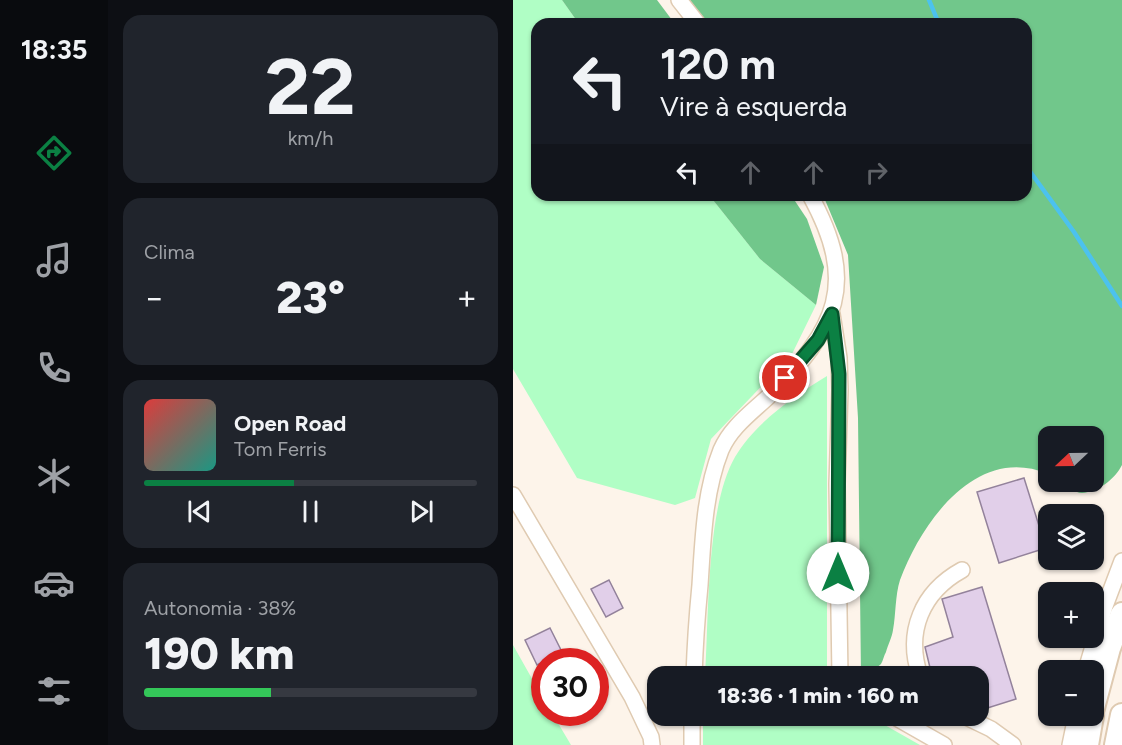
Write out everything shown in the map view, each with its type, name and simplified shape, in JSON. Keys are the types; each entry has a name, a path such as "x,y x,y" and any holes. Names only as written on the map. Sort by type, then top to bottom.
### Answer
{"highway":[{"path":"1104,667 1122,614"},
{"path":"1116,745 1122,715"},
{"path":"1087,745 1090,726"}],"street":[{"path":"679,0 692,18"},
{"path":"695,666 704,527 713,472 733,429 800,362 818,340 832,314 836,296 837,267 833,246 813,201"},
{"path":"832,314 839,358 837,496 840,666"},
{"path":"513,495 632,697 651,737 652,745"},
{"path":"1089,660 1105,606 1122,561"},
{"path":"916,666 914,650 923,606 940,584 962,570"},
{"path":"692,726 693,745"},
{"path":"911,726 944,745"},
{"path":"985,726 1013,745"},
{"path":"1070,745 1074,726"}],"green space":[{"path":"513,0 562,0 575,18 531,18 531,201 714,201 760,259 816,305 792,354 711,439 695,498 675,505 577,478 513,369"},
{"path":"562,0 657,0 670,18 575,18"},
{"path":"687,0 1122,0 1122,465 1104,485 1104,426 1038,426 1038,472 1022,468 998,470 976,479 956,494 922,534 900,580 892,633 882,663 879,666 861,666 858,418 848,255 826,201 1032,201 1032,18 700,18"},
{"path":"714,201 795,201 807,219 824,267 816,305 760,259"},
{"path":"827,376 827,666 705,666 714,533 726,478 735,457 753,433 802,392"},
{"path":"513,645 531,677 531,726 560,726 571,745 513,745"},
{"path":"703,726 887,726 920,745 703,745"}],"building":[{"path":"1024,478 1038,523 1038,551 999,563 977,492"},
{"path":"609,580 623,608 606,617 591,589"},
{"path":"982,587 1016,699 989,708 989,666 930,666 925,647 953,637 942,599"},
{"path":"550,628 560,648 531,648 531,652 525,640"}],"waterway":[{"path":"929,0 936,18"},
{"path":"1032,174 1074,232 1122,306"}],"route":[{"path":"785,378 818,340 832,314 839,358 840,390 837,484 838,573"}]}
